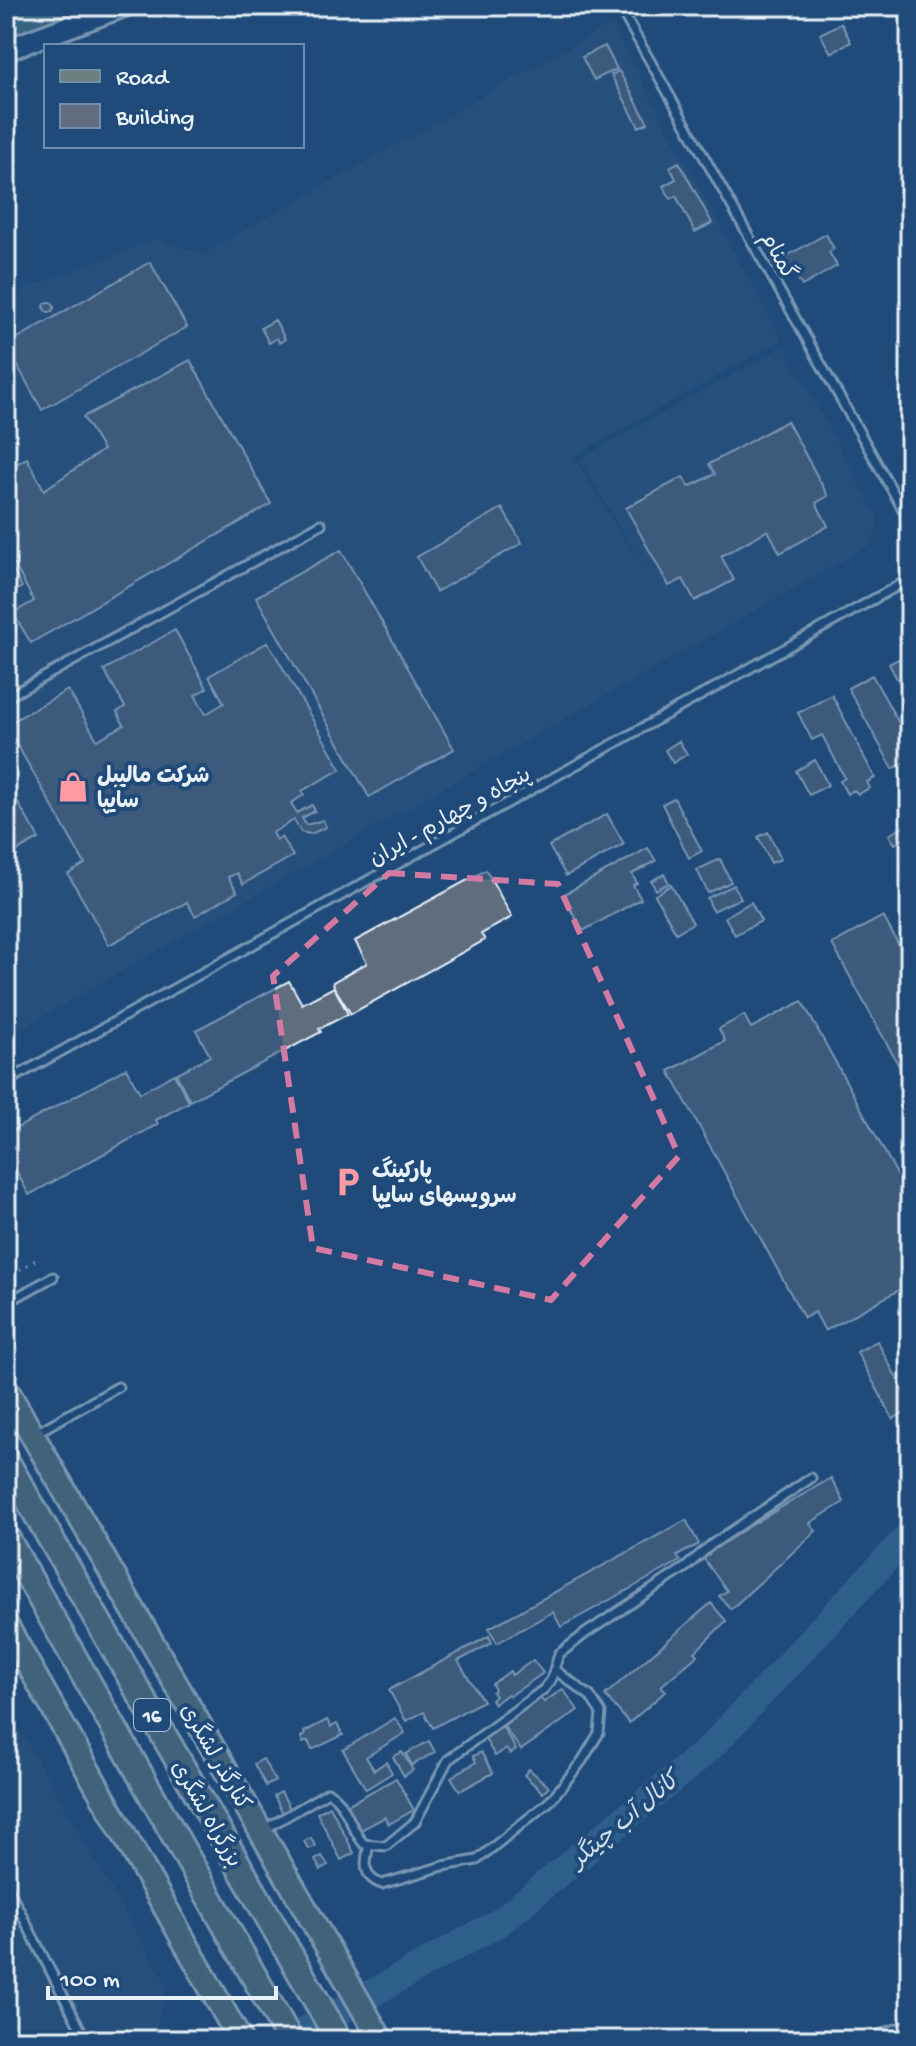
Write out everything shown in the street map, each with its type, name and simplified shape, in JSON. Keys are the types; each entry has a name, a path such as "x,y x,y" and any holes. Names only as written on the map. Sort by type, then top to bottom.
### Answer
{"highway":[{"name":"بزرگراه لشگری","path":"6,1461 339,2040"},
{"name":"بزرگراه لشگری","path":"6,1537 290,2040"}],"main road":[{"path":"6,50 124,6"},
{"name":"کنارگذر لشگری","path":"6,1389 381,2040"},
{"path":"6,1625 240,2040"},
{"path":"884,2040 910,2031"}],"lane":[{"name":"گمنام","path":"619,6 910,522"},
{"path":"6,698 321,524"},
{"name":"پنجاه و چهارم - ایران","path":"6,1082 910,579"},
{"path":"6,1303 53,1277"},
{"path":"32,1435 118,1387"},
{"path":"261,1832 328,1792 338,1796 356,1835 369,1845 386,1846 415,1822 448,1760 544,1689 555,1670 559,1654 811,1478"},
{"path":"369,1845 364,1865 370,1877 382,1884 443,1866 477,1860 550,1801 582,1761 599,1733 601,1713 590,1696 555,1670"},
{"path":"6,1884 86,2040"}],"path":[{"path":"6,1278 37,1259"}],"highlighted area":[{"path":"389,873 558,884 679,1156 551,1300 313,1248 273,976"}],"shaded area":[{"path":"611,24 782,340 573,457 656,588 579,459 784,346 878,518 872,544 6,1037 6,296 155,239 208,255 207,251"},
{"path":"6,1706 168,1987 150,2040 6,2040"}],"green space":[{"path":"35,6 95,6 6,40 6,17"}],"building":[{"path":"841,23 851,42 831,53 820,34"},
{"path":"605,46 617,69 594,80 582,57"},
{"path":"619,71 648,123 639,127 611,75"},
{"path":"679,162 712,223 695,232 676,196 671,199 663,186 676,179 670,167"},
{"path":"826,234 834,249 829,252 837,266 802,286 785,257"},
{"path":"150,262 187,327 42,410 6,345"},
{"path":"49,302 54,307 49,312 44,307"},
{"path":"275,320 285,339 279,343 277,338 269,343 261,328"},
{"path":"190,360 271,504 31,643 13,613 34,601 6,549 6,469 27,458 44,490 103,450 83,417"},
{"path":"787,421 828,496 816,503 828,526 780,553 768,530 721,556 734,580 695,601 683,579 669,586 626,508 683,477 689,487 715,474 709,464"},
{"path":"502,508 522,543 436,592 417,557"},
{"path":"341,550 454,749 369,797 256,597"},
{"path":"6,556 22,587 6,596"},
{"path":"175,630 207,688 195,695 206,714 224,703 209,676 268,642 341,769 302,791 304,795 291,803 297,813 312,805 315,811 302,818 306,825 323,820 326,827 311,834 301,832 294,820 272,833 276,840 281,837 293,856 243,884 237,873 228,877 237,892 195,916 187,902 109,945 68,874 85,864 6,725 68,690 97,740 124,725 117,712 125,707 104,670"},
{"path":"910,653 910,703 889,664"},
{"path":"872,675 910,743 910,760 893,769 848,688"},
{"path":"832,695 875,778 867,782 870,788 858,794 854,790 847,794 840,781 845,778 822,735 812,740 798,713"},
{"path":"679,741 687,754 673,763 665,750"},
{"path":"815,760 828,785 809,795 796,771"},
{"path":"6,782 39,839 6,857"},
{"path":"674,798 702,851 689,858 662,804"},
{"path":"607,814 624,844 566,876 549,846"},
{"path":"910,823 910,836 895,844 889,835"},
{"path":"768,832 781,859 771,863 758,837"},
{"path":"648,848 656,861 632,874 637,883 633,885 641,899 583,931 563,895"},
{"path":"720,859 731,882 708,893 697,870"},
{"path":"910,862 910,881 902,866"},
{"path":"486,870 512,917 481,934 485,940 351,1014 333,982 367,963 355,941"},
{"path":"664,874 669,883 656,890 651,881"},
{"path":"671,885 693,923 676,933 655,895"},
{"path":"734,885 741,898 713,911 707,898"},
{"path":"751,902 761,921 735,935 725,917"},
{"path":"883,916 910,966 910,1086 832,944"},
{"path":"289,981 302,1004 334,987 348,1014 319,1029 321,1032 190,1101 176,1074 210,1056 196,1030"},
{"path":"802,1001 910,1198 910,1284 825,1331 815,1312 804,1318 669,1071 725,1041 719,1029 744,1015 751,1028"},
{"path":"126,1068 140,1093 174,1074 189,1102 156,1120 158,1124 29,1195 6,1152 6,1134"},
{"path":"910,1320 910,1357 900,1337 908,1333 903,1323"},
{"path":"877,1341 910,1403 910,1410 893,1419 857,1352"},
{"path":"831,1478 844,1502 810,1523 816,1531 731,1609 719,1596 727,1591 701,1555"},
{"path":"686,1520 699,1544 677,1556 680,1561 561,1627 553,1612 497,1643 489,1628"},
{"path":"711,1603 726,1621 695,1652 698,1655 661,1686 666,1691 629,1723 605,1695"},
{"path":"489,1636 492,1643 458,1661 483,1701 433,1728 424,1712 406,1721 389,1690"},
{"path":"533,1660 543,1673 494,1704 491,1699 495,1696 492,1684"},
{"path":"563,1689 578,1710 521,1750 502,1724 540,1698 544,1702"},
{"path":"395,1718 405,1733 366,1757 374,1770 386,1762 392,1773 366,1789 343,1750"},
{"path":"327,1720 331,1727 337,1724 343,1735 312,1750 308,1741 303,1743 301,1737 305,1735 304,1732"},
{"path":"502,1726 516,1750 510,1754 506,1749 495,1756 484,1737"},
{"path":"429,1741 435,1752 412,1765 406,1754"},
{"path":"402,1752 413,1770 404,1776 393,1757"},
{"path":"481,1752 493,1773 460,1791 451,1777 476,1762 473,1756"},
{"path":"263,1759 275,1781 266,1786 254,1764"},
{"path":"529,1769 549,1787 543,1793 524,1775"},
{"path":"396,1778 414,1810 389,1824 385,1817 361,1830 347,1805"},
{"path":"281,1792 291,1810 283,1814 274,1796"},
{"path":"330,1806 354,1853 341,1860 317,1813"},
{"path":"311,1838 315,1846 308,1849 304,1841"},
{"path":"322,1856 328,1865 321,1870 315,1860"}],"waterway":[{"name":"کانال آب چیتگر","path":"288,2040 500,1922 710,1748 910,1534"}],"place":[{"name":"شرکت مالیبل سایپا","path":"73,787"},
{"name":"پارکینگ سرویسهای سایپا","path":"348,1182"}]}
